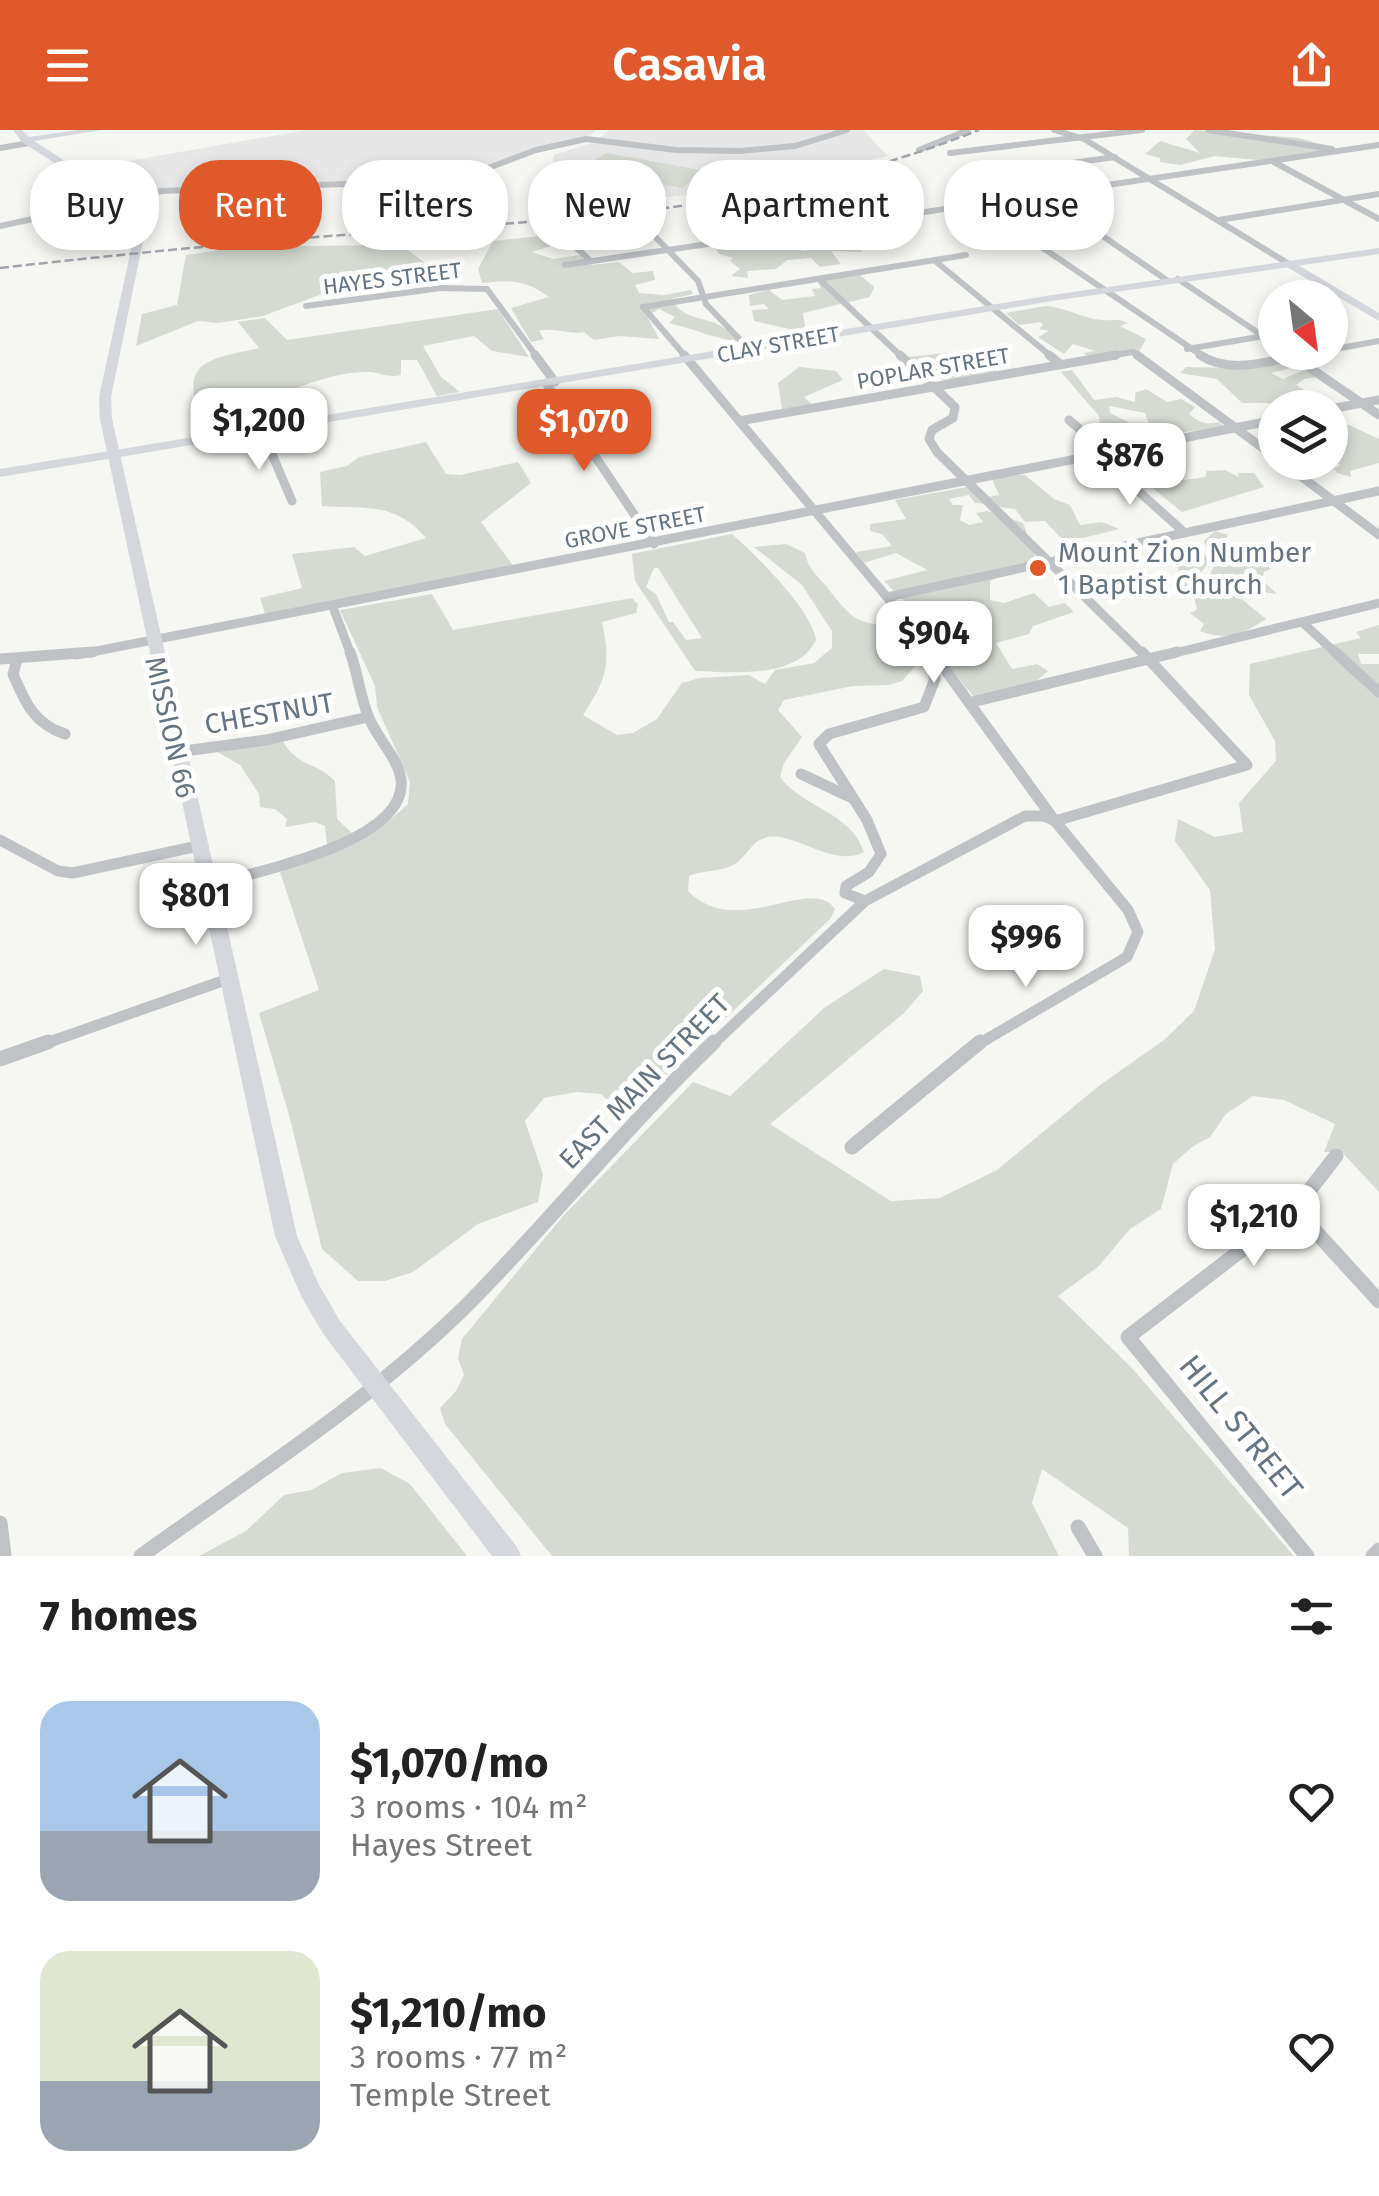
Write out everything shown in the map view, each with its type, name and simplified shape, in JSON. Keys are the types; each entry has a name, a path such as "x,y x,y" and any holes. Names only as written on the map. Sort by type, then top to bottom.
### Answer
{"street":[{"path":"17,130 49,160"},
{"path":"0,148 97,130"},
{"path":"159,197 424,186 496,171 554,147 600,134 676,150 740,151 812,143 847,130"},
{"path":"919,150 968,130"},
{"path":"1054,130 1080,138 1116,157 1378,316"},
{"path":"950,153 1142,130"},
{"path":"1208,130 1338,151"},
{"path":"1114,184 1379,145"},
{"path":"1365,147 1379,154"},
{"path":"1094,160 1116,157"},
{"path":"1272,161 1379,219"},
{"path":"1219,220 1379,194"},
{"path":"565,265 944,209"},
{"path":"0,226 30,220"},
{"path":"1114,242 1258,332"},
{"name":"MISSION 66","path":"138,250 106,398 112,454 286,1236 310,1291 376,1387 508,1556"},
{"path":"579,250 591,261"},
{"path":"668,250 698,281 703,297 749,349"},
{"path":"1046,250 1209,363 1225,367 1258,361"},
{"name":"CLAY STREET","path":"0,473 992,308 1379,251"},
{"path":"852,1147 982,1041 1119,962 1133,950 1138,932 1128,910 1055,821 927,645 820,512 642,307 966,255"},
{"path":"934,260 1059,363"},
{"path":"819,279 955,408 952,418 932,430 929,439 1148,658"},
{"name":"HAYES STREET","path":"306,306 441,288 488,289 654,544"},
{"path":"1187,349 1258,337"},
{"path":"1348,347 1379,341"},
{"name":"POPLAR STREET","path":"739,421 1133,352 1236,428"},
{"path":"1313,370 1379,416"},
{"path":"1348,406 1379,400"},
{"path":"1070,420 1186,533"},
{"name":"GROVE STREET","path":"0,659 87,654 1258,423"},
{"path":"1236,428 1258,444"},
{"path":"262,431 292,501"},
{"path":"1306,480 1379,535"},
{"path":"887,597 1379,491"},
{"path":"972,702 1379,603"},
{"path":"206,886 348,843 393,812 400,800 400,776 368,718 360,679 333,607"},
{"path":"1302,622 1379,692"},
{"path":"865,901 850,898 845,894 846,886 869,872 881,854 854,799 819,744 829,734 924,707 935,679 927,645"},
{"name":"EAST MAIN STREET","path":"141,1556 376,1387 471,1301 656,1097 865,901 1025,816 1044,816 1055,821 1247,765 1148,658"},
{"path":"16,660 13,674 35,720 47,729 65,734"},
{"name":"CHESTNUT","path":"177,752 266,740 368,718"},
{"path":"800,774 854,799"},
{"path":"0,840 58,871 73,873 198,846"},
{"path":"0,1060 228,979"},
{"path":"1336,1156 1295,1209 1379,1301"},
{"name":"HILL STREET","path":"1295,1209 1128,1336 1307,1556"},
{"path":"0,1522 4,1556"},
{"path":"1078,1527 1095,1556"},
{"path":"1373,1556 1379,1550"}],"shaded area":[{"path":"307,130 597,130 501,160 342,160 342,182 322,182 322,160 179,160 179,189 159,191 159,160 134,160"},
{"path":"610,130 863,130 888,156 869,160 686,160 686,195 666,197 666,160 553,160 554,155 594,142"},
{"path":"1194,130 1299,138 1338,149 1257,160 1215,156 1180,165 1160,162 1160,158 1145,154 1160,141 1200,153 1186,139"},
{"path":"606,153 645,160 595,160"},
{"path":"666,164 686,167 686,185 666,185"},
{"path":"528,237 528,250 538,250 532,252 553,259 580,255 591,265 619,262 633,273 653,271 655,280 635,285 639,293 664,295 691,290 693,294 671,299 688,315 721,326 740,342 669,323 675,317 659,309 647,316 659,339 619,336 594,340 584,332 545,330 539,331 544,339 531,342 511,308 549,297 517,282 482,283 478,269 488,250 508,250 508,239"},
{"path":"322,246 342,246 342,250 408,250 433,269 435,276 398,283 372,279 325,300 322,294 263,316 218,323 198,321 136,346 142,314 177,305 186,255 220,250 322,250"},
{"path":"717,250 861,250 862,252 831,251 841,264 820,267 811,258 787,260 776,269 747,271 748,278 731,276 740,269 730,261 733,258"},
{"path":"860,275 874,287 870,297 803,313 806,333 754,321 752,310 769,309 764,304 750,306 749,295 769,290 782,300 815,296 812,289 821,288 817,280"},
{"path":"1045,306 1096,319 1124,321 1128,323 1120,326 1146,339 1139,352 1087,356 1083,353 1095,351 1073,344 1064,354 1038,337 1049,331 1039,329 1041,322 1019,325 1006,313"},
{"path":"498,309 529,357 492,351 474,336 423,346 441,377 460,392 437,396 417,360 401,360 401,375 355,372 267,396 197,405 193,389 200,368 220,357 259,348 238,322 265,318 287,340"},
{"path":"974,350 1002,352 980,357 998,373 946,382 908,357"},
{"path":"1258,364 1258,370 1283,370 1271,373 1283,379 1304,370 1317,377 1296,385 1304,390 1258,390 1258,403 1242,403 1217,379 1180,373 1186,367"},
{"path":"799,367 836,371 843,380 804,397 813,405 782,409 778,383"},
{"path":"1072,370 1094,400 1116,397 1135,402 1135,393 1146,389 1167,402 1181,399 1195,407 1189,414 1196,419 1219,422 1224,427 1153,436 1145,413 1109,406 1110,413 1139,428 1140,442 1102,441 1099,416 1061,372"},
{"path":"1348,425 1379,439 1379,463 1350,471 1351,477 1348,476"},
{"path":"426,442 446,474 461,475 518,462 531,483 481,522 514,567 266,617 260,598 302,588 292,554 354,547 365,556 426,538 415,526 392,513 322,506 320,472 347,466 359,457"},
{"path":"1225,470 1239,477 1238,473 1254,473 1264,487 1182,512 1140,478 1156,475 1170,482 1205,477 1207,471"},
{"path":"1025,475 1054,499 1070,505 1080,525 1102,522 1119,529 1083,538 1061,538 1045,521 1025,522 1015,509 993,506 988,497 999,495 992,479"},
{"path":"967,487 985,504 975,503 969,495 949,499 953,505 963,505 960,520 969,525 983,522 976,513 987,511 1023,523 1037,561 990,581 990,600 1004,603 1034,593 1049,607 1065,603 1074,612 1033,626 1029,634 996,643 1012,669 1037,664 1048,671 1032,685 975,698 937,653 940,640 958,634 950,629 944,612 916,613 884,581 927,570 896,553 864,563 856,552 892,546 882,534 870,531 870,524 906,519 895,500"},
{"path":"1215,531 1228,535 1222,545 1244,547 1271,569 1264,572 1262,580 1277,594 1255,591 1238,596 1266,619 1234,635 1200,631 1204,624 1190,613 1197,610 1193,592 1182,587 1177,563 1200,559 1193,545 1200,545 1209,562 1197,587 1203,588 1215,564 1204,541"},
{"path":"732,534 794,599 816,640 807,653 779,668 695,671 635,581 632,554","holes":["654,568 658,568 702,638 686,640 669,622 656,594 646,587"]},
{"path":"786,544 805,553 813,571 853,616 905,631 916,665 902,681 784,700 778,710 802,737 784,763 780,777 848,827 864,852 843,856 790,839 764,838 735,864 689,876 688,891 707,905 728,910 808,898 824,900 835,909 831,918 630,1109 614,1106 601,1094 576,1092 544,1098 525,1121 543,1174 538,1202 478,1224 413,1272 385,1281 358,1281 322,1249 259,1013 319,990 280,872 364,837 408,804 410,782 377,707 375,686 340,610 432,594 453,630 632,598 638,604 636,613 602,622 605,671 583,715 617,735 633,733 657,719 682,683 749,675 765,684 775,670 814,663 832,648 832,631 802,585 754,547"},
{"path":"1379,625 1379,654 1358,654 1361,664 1379,664 1379,1192 1342,1152 1324,1152 1335,1124 1284,1100 1253,1096 1226,1114 1210,1137 1173,1164 1161,1209 1130,1229 1099,1266 1058,1296 1131,1367 1294,1556 1129,1556 1128,1528 1042,1469 1032,1503 1059,1556 552,1556 445,1424 440,1408 464,1375 458,1358 462,1339 563,1216 693,1082 730,1096 824,1008 884,969 920,976 923,991 904,1013 770,1124 891,1201 940,1198 997,1170 1100,1085 1164,1040 1194,1011 1215,949 1210,890 1175,841 1178,819 1215,837 1243,832 1239,803 1276,761 1275,741 1249,695 1250,664 1361,638 1356,632"},
{"path":"282,740 294,755 335,781 337,819 352,833 327,845 325,826 315,822 285,827 287,819 275,809 260,807 259,794 240,765 216,751"},
{"path":"381,1468 410,1484 467,1556 199,1556 246,1531 284,1495 311,1490 342,1473"}],"railway":[{"path":"0,268 679,206 828,178 979,130"}],"place":[{"name":"Mount Zion Number 1 Baptist Church","path":"1038,568"}]}
